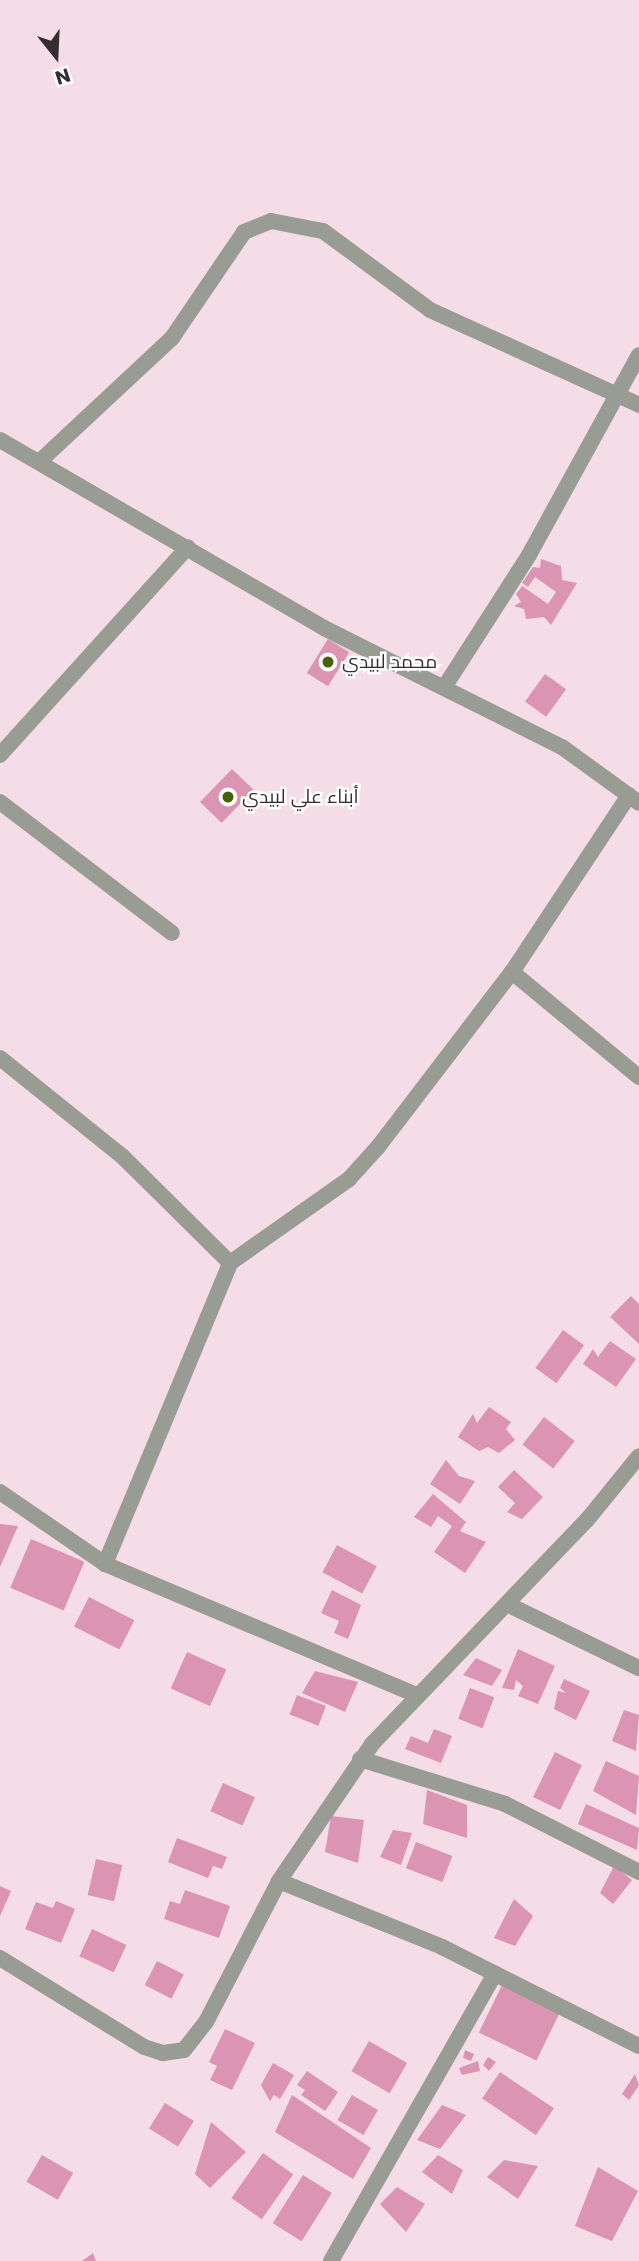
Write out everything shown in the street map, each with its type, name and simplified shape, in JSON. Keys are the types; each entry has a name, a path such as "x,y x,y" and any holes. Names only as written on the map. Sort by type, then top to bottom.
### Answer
{"street":[{"path":"39,462 172,338 244,232 271,221 323,231 430,310 639,405"},
{"path":"445,686 529,555 639,355"},
{"path":"0,440 324,628 445,686 562,747 634,799 512,972 349,1179 230,1263 104,1564"},
{"path":"0,755 188,547"},
{"path":"0,802 172,933"},
{"path":"512,972 639,1077"},
{"path":"0,1058 122,1156 230,1263"},
{"path":"0,1958 144,2047 163,2053 184,2050 206,2022 279,1881 360,1759 416,1695 507,1604 639,1456"},
{"path":"0,1492 104,1564 416,1695"},
{"path":"507,1604 639,1668"},
{"path":"360,1759 505,1804 639,1872"},
{"path":"279,1881 495,1974 639,2046"},
{"path":"331,2261 495,1974"}],"building":[{"path":"541,559 561,566 562,580 577,583 551,625 544,617 526,619 524,609 514,606 521,602 516,594 522,586 548,604 556,592 535,577 528,587 522,583 533,567 540,568"},
{"name":"محمد لبيدي","path":"328,639 349,652 328,686 307,673"},
{"path":"545,674 566,689 546,717 525,702"},
{"name":"أبناء علي لبيدي","path":"232,769 254,790 222,823 200,802"},
{"path":"631,1296 639,1304 639,1344 610,1317"},
{"path":"563,1330 584,1345 556,1383 535,1368"},
{"path":"610,1341 636,1359 616,1387 583,1364 593,1349 598,1357"},
{"path":"489,1407 511,1422 506,1429 515,1440 499,1453 488,1447 479,1451 458,1437 473,1414 477,1423"},
{"path":"544,1417 575,1441 553,1469 522,1445"},
{"path":"446,1460 459,1476 475,1481 460,1504 430,1484"},
{"path":"514,1470 543,1497 522,1519 507,1512 515,1503 498,1487"},
{"path":"433,1494 466,1522 460,1531 486,1542 465,1573 434,1552 452,1526 438,1516 431,1527 414,1517"},
{"path":"0,1524 18,1526 0,1567"},
{"path":"31,1539 84,1562 64,1610 10,1588"},
{"path":"337,1545 377,1566 362,1593 322,1572"},
{"path":"332,1590 361,1605 348,1639 334,1633 339,1621 321,1613"},
{"path":"89,1597 134,1620 119,1650 74,1626"},
{"path":"518,1649 555,1666 538,1704 518,1696 523,1686 516,1680 514,1690 502,1688"},
{"path":"187,1652 226,1669 210,1706 171,1689"},
{"path":"476,1658 502,1670 492,1686 463,1675"},
{"path":"315,1671 358,1682 345,1712 302,1693"},
{"path":"564,1679 590,1691 576,1720 554,1709 558,1691 566,1693 560,1688"},
{"path":"470,1688 494,1697 482,1728 458,1719"},
{"path":"297,1695 326,1706 318,1726 289,1715"},
{"path":"624,1710 639,1715 636,1751 612,1741"},
{"path":"434,1729 452,1736 441,1763 405,1749 411,1736 428,1743"},
{"path":"555,1752 582,1765 560,1810 533,1797"},
{"path":"606,1761 639,1776 636,1815 593,1791"},
{"path":"223,1783 255,1797 242,1826 210,1811"},
{"path":"427,1790 467,1805 467,1838 423,1824"},
{"path":"586,1804 639,1828 637,1850 578,1824"},
{"path":"331,1816 364,1820 358,1863 325,1852"},
{"path":"393,1830 412,1833 401,1865 380,1857"},
{"path":"177,1838 227,1857 222,1869 213,1866 208,1878 168,1862"},
{"path":"416,1842 452,1856 442,1882 406,1868"},
{"path":"96,1859 122,1865 114,1901 88,1895"},
{"path":"614,1866 632,1880 613,1904 600,1893"},
{"path":"0,1886 11,1891 0,1916"},
{"path":"185,1890 230,1906 219,1938 164,1919 170,1901 180,1904"},
{"path":"514,1899 533,1916 515,1946 494,1938"},
{"path":"56,1901 75,1909 61,1943 25,1929 36,1902 53,1908"},
{"path":"92,1929 126,1945 114,1972 79,1956"},
{"path":"157,1961 184,1975 171,1999 145,1985"},
{"path":"503,1983 561,2011 536,2060 479,2032"},
{"path":"225,2029 255,2043 232,2090 210,2080 217,2066 209,2062"},
{"path":"369,2041 407,2063 390,2093 352,2071"},
{"path":"465,2050 474,2054 471,2061 463,2058"},
{"path":"488,2057 496,2062 489,2071 483,2065"},
{"path":"478,2061 480,2071 462,2075 459,2068"},
{"path":"273,2063 294,2075 280,2099 274,2095 270,2101 261,2085"},
{"path":"307,2071 338,2092 325,2111 301,2095 305,2090 297,2085"},
{"path":"500,2072 554,2108 536,2135 482,2099"},
{"path":"635,2074 639,2085 629,2100 622,2094"},
{"path":"292,2095 371,2148 353,2179 275,2132"},
{"path":"352,2095 378,2110 363,2135 338,2120"},
{"path":"165,2103 194,2121 178,2146 149,2128"},
{"path":"442,2105 466,2115 440,2149 417,2140"},
{"path":"211,2122 246,2152 210,2188 195,2174"},
{"path":"263,2153 293,2174 262,2219 231,2198"},
{"path":"42,2155 73,2173 58,2200 26,2182"},
{"path":"438,2155 463,2170 452,2194 422,2172"},
{"path":"504,2160 538,2166 518,2199 487,2177"},
{"path":"598,2167 638,2191 612,2241 575,2226"},
{"path":"303,2175 332,2193 302,2241 273,2223"},
{"path":"397,2187 425,2204 406,2232 380,2204"},
{"path":"93,2253 96,2261 82,2261"}],"place":[{"name":"محمد لبيدي","path":"328,662"},
{"name":"أبناء علي لبيدي","path":"228,797"}]}
